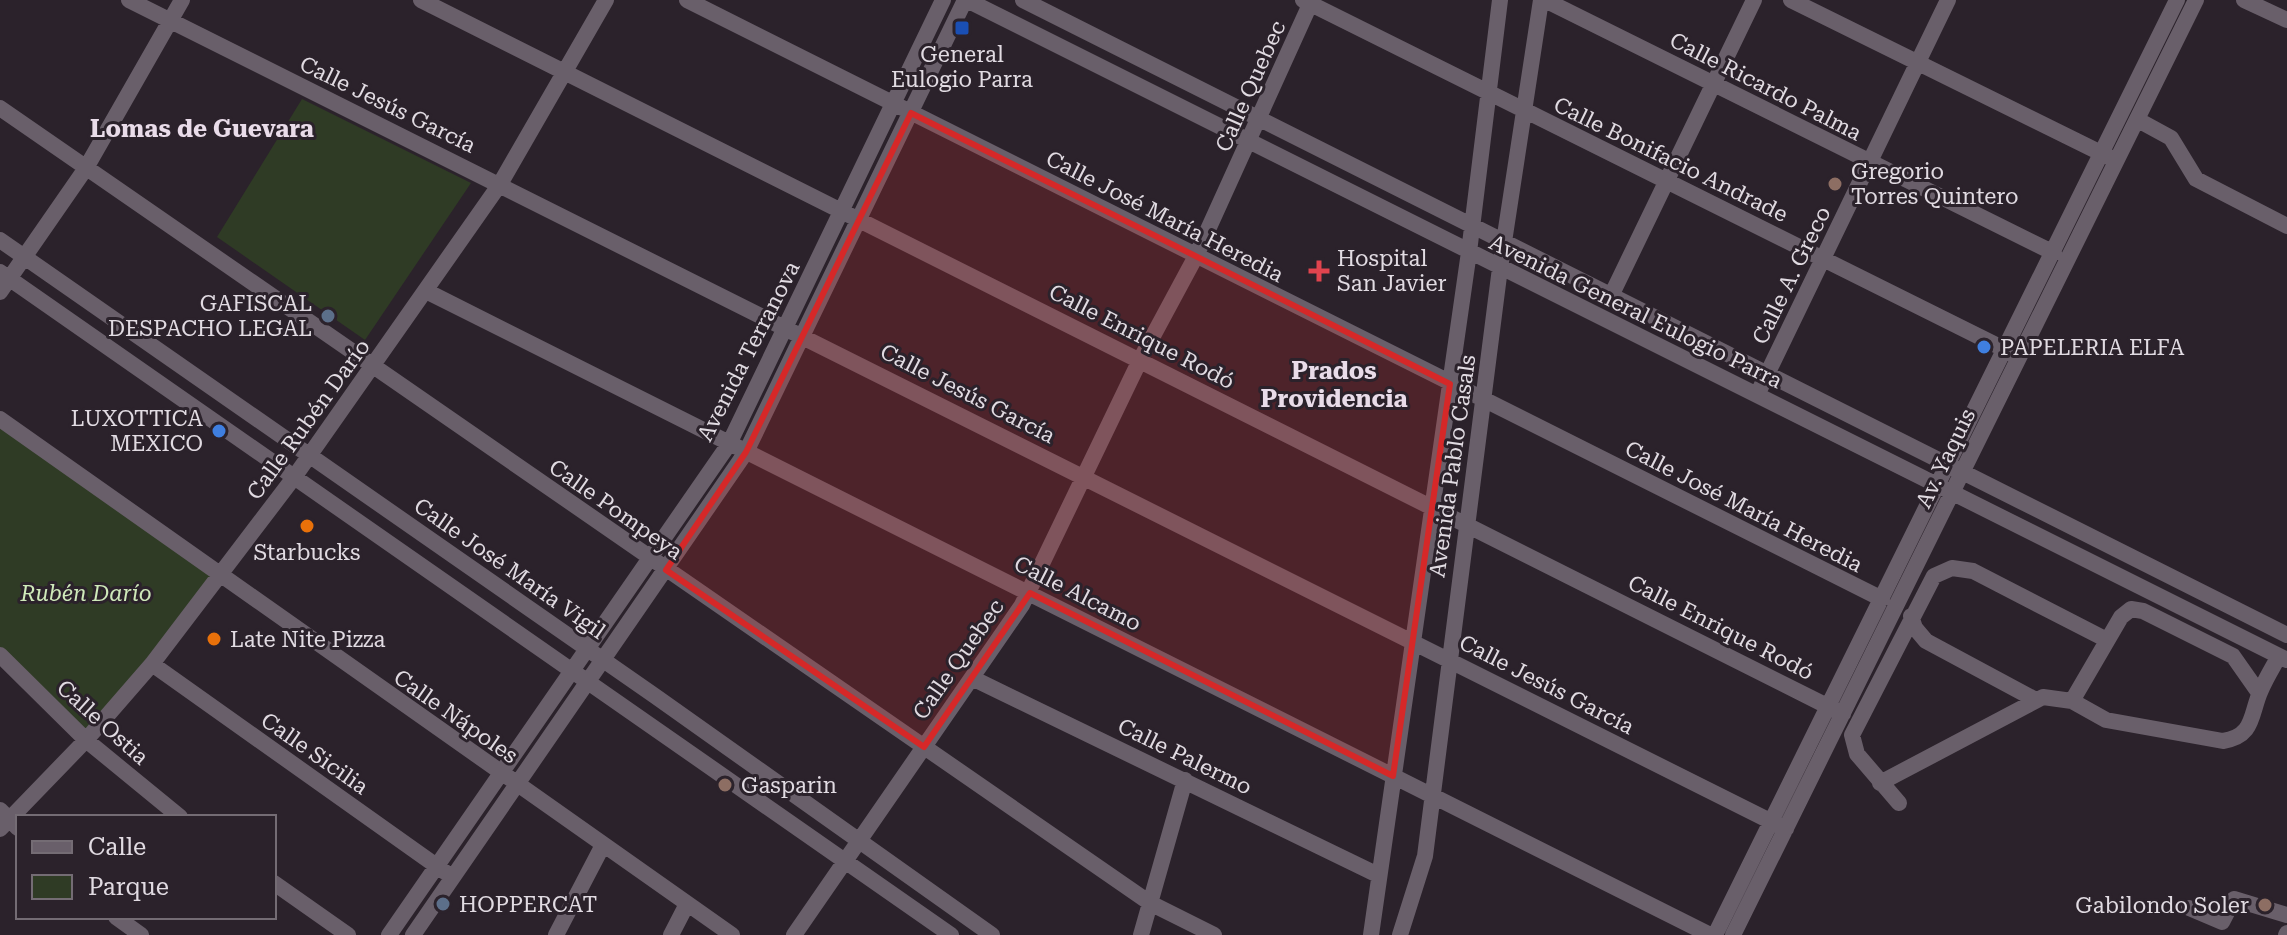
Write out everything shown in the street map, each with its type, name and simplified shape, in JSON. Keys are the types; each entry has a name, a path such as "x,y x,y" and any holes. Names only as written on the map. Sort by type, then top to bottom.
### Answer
{"street":[{"name":"Calle Jesús García","path":"129,0 1778,825"},
{"path":"182,0 86,168 24,257 3,280 295,476 951,935"},
{"name":"Calle Enrique Rodó","path":"421,0 1836,710"},
{"name":"Calle Rubén Darío","path":"7,822 86,740 152,664 295,476 500,184 606,0"},
{"name":"Calle José María Heredia","path":"687,0 1882,599"},
{"name":"Avenida Terranova","path":"389,935 729,444 943,0"},
{"name":"Avenida Terranova","path":"413,935 746,452 966,0"},
{"name":"Avenida General Eulogio Parra","path":"966,0 2279,656"},
{"name":"Avenida General Eulogio Parra","path":"1023,0 2287,635"},
{"name":"Avenida Pablo Casals","path":"1372,930 1469,252 1500,0"},
{"name":"Avenida Pablo Casals","path":"1402,934 1420,880 1500,268 1543,0"},
{"name":"Calle Ricardo Palma","path":"1543,0 2054,253"},
{"path":"1611,296 1754,0"},
{"path":"1791,0 2110,158"},
{"name":"Calle A. Greco","path":"1757,395 1948,0"},
{"name":"Av. Yaquis","path":"1955,469 2110,158 2177,0"},
{"name":"Av. Yaquis","path":"1955,469 1977,406 2012,353 2054,253 2110,158 2138,120 2196,0"},
{"path":"2244,0 2287,20"},
{"name":"Calle Quebec","path":"794,935 1028,592 1140,360 1196,256 1260,120 1308,1"},
{"name":"Calle Bonifacio Andrade","path":"1308,1 2012,353"},
{"name":"Calle Pompeya","path":"0,108 1150,903 1214,935"},
{"path":"2138,120 2171,138 2196,179 2287,226"},
{"name":"Calle José María Vigil","path":"0,240 588,649 992,935"},
{"name":"Calle Alcamo","path":"426,291 1712,935"},
{"name":"Calle Nápoles","path":"0,419 732,935"},
{"path":"1945,489 1955,469"},
{"name":"Av. Yaquis","path":"1836,710 1882,599 1945,489"},
{"name":"Av. Yaquis","path":"1712,935 1778,825 1945,489"},
{"path":"1899,803 1857,754 1852,735 1934,576 1942,571 1962,569 2107,640"},
{"path":"2148,590 2157,570"},
{"path":"2072,701 2125,612 2143,611 2233,656 2258,690"},
{"path":"1911,616 1915,628 1926,641 2034,699"},
{"path":"1894,649 1906,642 1926,641"},
{"name":"Calle Ostia","path":"0,655 86,740 178,815"},
{"path":"1880,783 2034,699 2058,697 2072,701 2106,720 2223,741 2245,733 2253,721 2258,690 2279,656"},
{"name":"Calle Sicilia","path":"152,664 453,877"},
{"name":"Calle Palermo","path":"972,678 1378,875"},
{"path":"1141,935 1185,780"},
{"name":"Av. Yaquis","path":"1733,935 1778,825"},
{"path":"556,935 603,845"},
{"path":"276,884 348,935"},
{"path":"2189,908 2222,922 2234,899 2287,915"},
{"path":"671,935 687,904"},
{"path":"119,919 141,935"},
{"path":"1372,930 1402,934"}],"highlighted area":[{"path":"911,113 1450,384 1393,776 1030,593 924,747 666,570 746,452"}],"green space":[{"path":"302,99 471,183 365,340 217,237"},
{"name":"Rubén Darío","path":"0,422 214,577 86,733 0,648"}],"place":[{"name":"General Eulogio Parra","path":"962,28"},
{"name":"Gregorio Torres Quintero","path":"1835,184"},
{"name":"Hospital San Javier","path":"1319,271"},
{"name":"GAFISCAL DESPACHO LEGAL","path":"328,316"},
{"name":"PAPELERIA ELFA","path":"1984,347"},
{"name":"LUXOTTICA MEXICO","path":"219,431"},
{"name":"Starbucks","path":"307,526"},
{"name":"Late Nite Pizza","path":"214,639"},
{"name":"Gasparin","path":"725,785"},
{"name":"HOPPERCAT","path":"443,904"},
{"name":"Gabilondo Soler","path":"2265,905"}],"district":[{"name":"Lomas de Guevara","path":"202,129"},
{"name":"Prados Providencia","path":"1334,385"}]}
